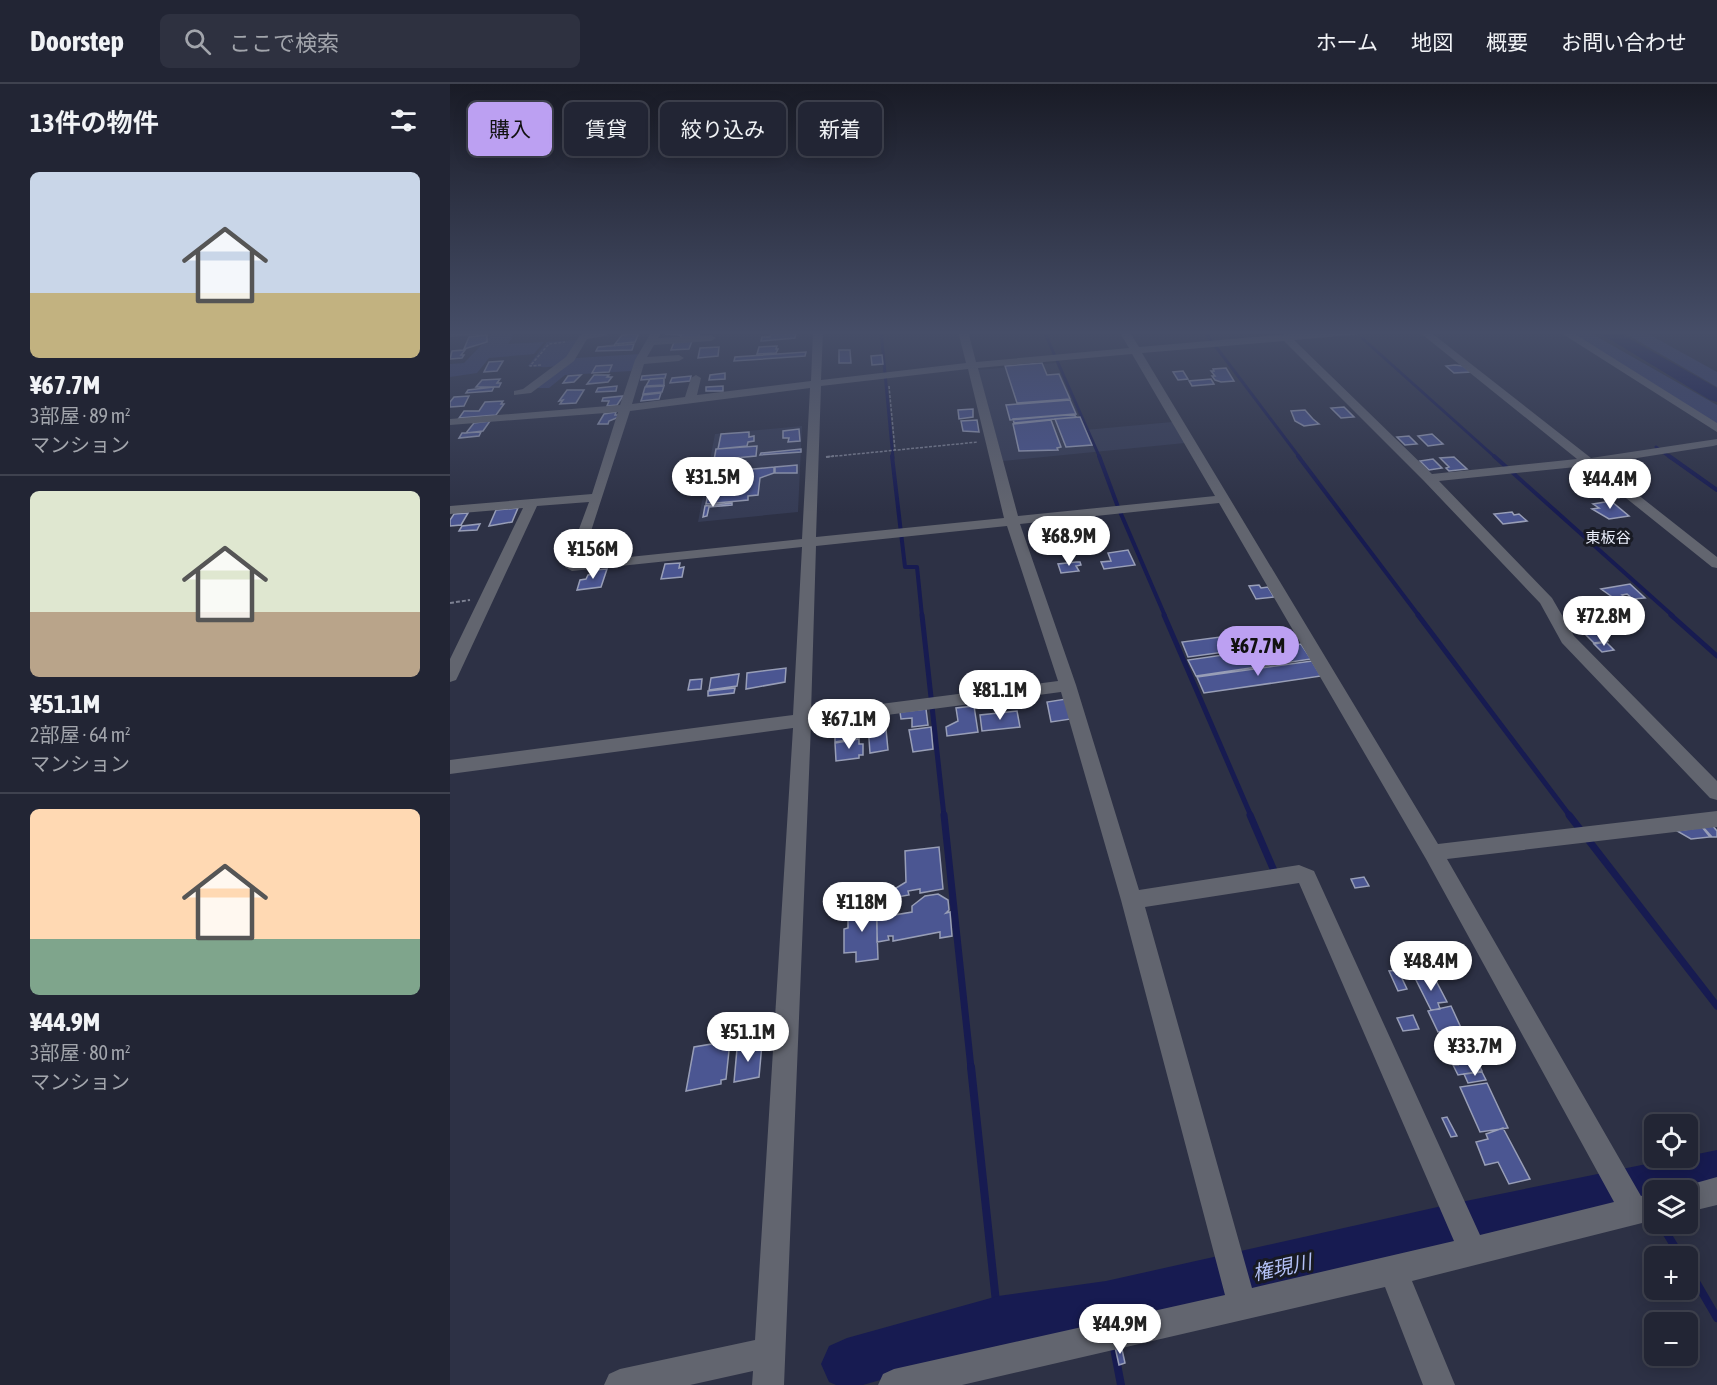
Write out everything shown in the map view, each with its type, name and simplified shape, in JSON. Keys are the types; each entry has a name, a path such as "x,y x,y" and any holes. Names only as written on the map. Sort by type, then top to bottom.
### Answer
{"street":[{"path":"518,393 524,392"},
{"path":"630,392 572,567 1222,499"},
{"path":"690,400 692,392"},
{"path":"450,422 624,408 755,392"},
{"path":"768,1385 802,719 815,392"},
{"path":"978,392 1012,521 1068,685 1132,900 1242,1304"},
{"path":"894,1385 1394,1271 1472,1249 1644,1208 1159,392"},
{"path":"1343,392 1547,601 1568,639 1717,793"},
{"path":"1499,392 1717,564"},
{"path":"1659,392 1717,428"},
{"path":"1429,478 1588,462 1713,442"},
{"path":"450,510 597,496"},
{"path":"450,676 532,503"},
{"path":"450,767 1068,685"},
{"path":"1433,853 1717,819"},
{"path":"1132,900 1299,874 1307,877 1472,1249"},
{"path":"1698,1196 1717,1191"},
{"path":"1394,1271 1439,1385"},
{"path":"620,1385 770,1352"}],"path":[{"path":"890,392 895,450"},
{"path":"813,458 991,441"}],"shaded area":[{"path":"984,392 1068,392 1085,430 1172,422 1185,443 1003,461"},
{"path":"1662,392 1694,392 1717,405 1717,426"},
{"path":"802,426 798,512 698,522 715,434"}],"building":[{"path":"566,392 583,392 576,403 560,404 563,400 559,401"},
{"path":"644,392 662,392 662,392 643,394"},
{"path":"1013,392 1067,392 1070,399 1017,403"},
{"path":"661,393 659,399 641,401 643,395"},
{"path":"469,396 464,406 450,407 450,402 454,397"},
{"path":"623,396 617,405 607,406 609,401 602,401 603,398"},
{"path":"1070,400 1076,414 1010,420 1006,405"},
{"path":"503,401 501,404 504,404 496,415 459,418 464,411 479,411 485,402"},
{"path":"1344,407 1354,417 1341,418 1331,408"},
{"path":"973,409 973,417 959,419 958,410"},
{"path":"1305,410 1319,424 1304,426 1295,421 1291,411"},
{"path":"616,412 615,415 619,417 609,421 608,424 598,424 604,414"},
{"path":"1074,414 1076,417 1014,423 1013,419"},
{"path":"1080,417 1092,445 1066,447 1055,419"},
{"path":"977,420 979,432 963,431 961,421"},
{"path":"1051,420 1061,447 1057,448 1058,450 1019,451 1013,424"},
{"path":"490,421 483,431 466,433 474,423"},
{"path":"799,429 800,441 788,442 789,438 783,438 783,431"},
{"path":"481,432 479,436 459,438 462,433"},
{"path":"749,432 749,437 754,436 754,441 748,442 747,446 718,449 721,434"},
{"path":"1432,434 1443,444 1428,446 1418,436"},
{"path":"1409,436 1417,444 1405,445 1397,437"},
{"path":"757,446 756,456 714,460 716,449"},
{"path":"801,449 801,452 760,455 761,453"},
{"path":"1454,457 1467,469 1449,471 1446,468 1449,467 1440,458"},
{"path":"1433,459 1442,468 1429,470 1420,461"},
{"path":"797,465 797,473 775,473 775,467"},
{"path":"774,467 774,473 760,478 758,495 748,496 748,500 706,504 712,473"},
{"path":"1595,470 1609,482 1598,483 1586,471"},
{"path":"1606,488 1618,498 1601,498 1591,490"},
{"path":"1611,501 1629,516 1609,519 1592,509 1599,508 1593,504"},
{"path":"732,503 732,505 709,507 707,516 703,517 705,506"},
{"path":"518,508 512,522 489,526 496,510"},
{"path":"1512,512 1514,515 1519,514 1527,521 1503,524 1494,514"},
{"path":"468,513 461,525 450,526 450,520 454,514"},
{"path":"480,524 477,530 459,531 462,526"},
{"path":"1128,550 1135,565 1104,569 1101,562 1111,561 1108,553"},
{"path":"1080,562 1081,565 1076,566 1079,571 1061,573 1058,564"},
{"path":"680,563 679,568 684,567 682,577 661,579 665,564"},
{"path":"607,569 601,587 577,590 580,580 593,574 594,570"},
{"path":"1630,584 1645,598 1633,599 1627,594 1622,595 1628,600 1618,601 1601,589"},
{"path":"1259,585 1261,588 1268,587 1274,597 1256,599 1249,586"},
{"path":"1599,617 1609,626 1580,629 1571,621"},
{"path":"1593,627 1605,635 1608,641 1594,643 1580,629"},
{"path":"1282,629 1291,643 1188,657 1182,642"},
{"path":"1606,642 1614,650 1602,652 1594,644"},
{"path":"1301,644 1311,659 1196,676 1188,660"},
{"path":"1312,661 1321,676 1204,693 1197,677"},
{"path":"786,668 785,682 746,689 747,673"},
{"path":"739,674 737,686 709,690 711,678"},
{"path":"702,679 701,689 688,690 690,680"},
{"path":"735,688 734,693 708,696 708,691"},
{"path":"1066,699 1071,719 1051,722 1047,702"},
{"path":"974,706 978,732 947,736 946,727 958,721 956,708"},
{"path":"926,709 928,725 912,727 912,718 901,719 900,712"},
{"path":"1017,711 1020,727 982,731 980,715"},
{"path":"877,716 877,724 862,726 862,718"},
{"path":"857,718 857,738 835,742 835,721"},
{"path":"885,719 888,750 870,753 868,725 877,724 877,721"},
{"path":"931,727 933,749 913,752 909,730"},
{"path":"859,739 859,744 863,744 863,755 859,755 859,758 836,761 835,743"},
{"path":"1712,825 1717,831 1717,837 1712,837 1703,827"},
{"path":"1702,827 1710,837 1691,839 1677,831"},
{"path":"939,847 943,889 920,893 920,889 908,891 909,895 891,898 896,888 906,882 905,851"},
{"path":"1364,877 1369,886 1355,888 1351,879"},
{"path":"938,894 948,900 949,910 946,913 950,912 952,936 940,938 940,932 893,941 893,936 888,936 889,940 877,942 877,913 894,911 894,915 912,912 912,906 925,896"},
{"path":"876,903 878,959 856,962 856,952 844,953 844,929 848,928 848,907"},
{"path":"1398,970 1407,989 1398,991 1389,971"},
{"path":"1433,975 1447,1002 1438,1003 1440,1009 1431,1010 1415,978"},
{"path":"1451,1006 1468,1043 1460,1044 1462,1047 1452,1049 1444,1031 1438,1032 1428,1011"},
{"path":"1413,1015 1419,1029 1403,1031 1397,1018"},
{"path":"730,1041 726,1079 721,1080 721,1084 686,1091 694,1047"},
{"path":"762,1044 759,1077 734,1082 737,1049"},
{"path":"1469,1046 1482,1071 1458,1075 1453,1065 1458,1065 1451,1049"},
{"path":"1482,1072 1486,1080 1468,1083 1464,1074"},
{"path":"1487,1083 1508,1128 1480,1132 1460,1087"},
{"path":"1447,1117 1457,1136 1451,1137 1442,1118"},
{"path":"1503,1128 1530,1179 1509,1184 1498,1162 1485,1165 1476,1142 1488,1139 1486,1134"},
{"path":"1121,1345 1125,1363 1119,1365 1115,1347"}],"waterway":[{"path":"887,392 893,458"},
{"path":"1071,392 1100,458"},
{"path":"1250,392 1300,458"},
{"path":"1422,392 1496,458"},
{"path":"1710,392 1717,396"},
{"path":"1656,447 1671,458"},
{"path":"892,456 905,567 917,567 922,616"},
{"path":"1099,456 1118,507 1165,616"},
{"path":"1298,456 1419,616"},
{"path":"1494,456 1673,616"},
{"path":"1669,456 1717,490"},
{"path":"922,615 944,816"},
{"path":"1164,615 1251,816"},
{"path":"1418,615 1570,816"},
{"path":"1671,615 1717,656"},
{"path":"944,815 971,1068"},
{"path":"1250,815 1275,873"},
{"path":"1569,815 1717,1006"},
{"path":"971,1067 998,1321"},
{"name":"権現川","path":"847,1364 998,1321 1106,1306 1451,1227 1717,1172"},
{"path":"1640,1189 1644,1196"},
{"path":"1667,1234 1674,1246"},
{"path":"1698,1285 1717,1318"},
{"path":"1106,1306 1110,1328"},
{"path":"1113,1343 1121,1385"}],"district":[{"name":"東板谷","path":"1608,537"}]}
